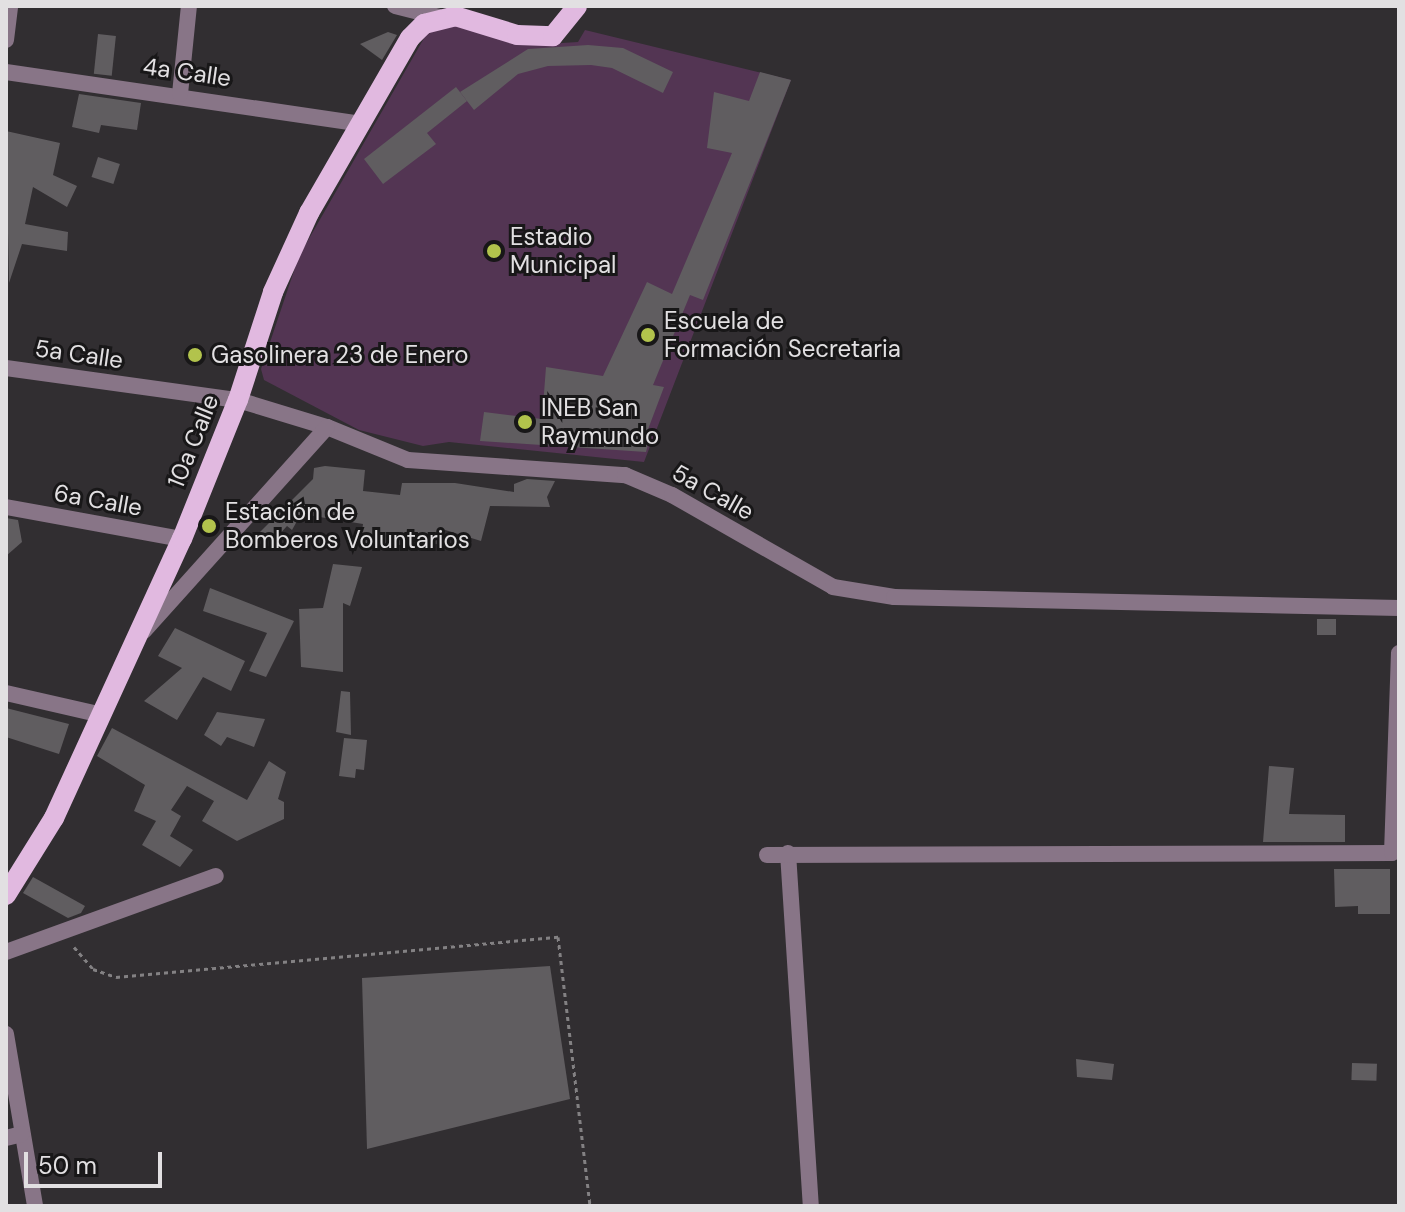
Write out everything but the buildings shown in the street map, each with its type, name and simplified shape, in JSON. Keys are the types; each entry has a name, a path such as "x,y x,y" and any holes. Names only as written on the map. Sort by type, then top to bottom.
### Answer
{"main road":[{"path":"439,17 471,18 517,35 553,36 577,6"},
{"name":"10a Calle","path":"6,895 54,818 182,539 238,400 273,292 309,213 410,38 439,17"}],"street":[{"path":"6,40 10,6"},
{"path":"180,94 189,6"},
{"path":"395,6 439,17"},
{"name":"4a Calle","path":"6,72 180,94 361,124"},
{"name":"5a Calle","path":"6,368 238,400 327,427 408,460 625,475 672,495 833,587 894,597 1399,608"},
{"path":"137,638 327,427"},
{"name":"6a Calle","path":"6,507 182,539"},
{"path":"767,855 1392,853 1399,653"},
{"path":"6,693 102,715"},
{"path":"788,853 811,1206"},
{"path":"6,952 216,876"},
{"path":"6,1034 14,1136 35,1206"}],"path":[{"path":"62,933 93,969 116,977 558,937 590,1206"}],"shaded area":[{"path":"443,23 530,45 578,42 585,30 791,80 644,462 449,442 423,446 359,430 264,380 261,369 299,256 427,33"}],"place":[{"name":"Estadio Municipal","path":"494,251"},
{"name":"Escuela de Formación Secretaria","path":"648,335"},
{"name":"Gasolinera 23 de Enero","path":"195,355"},
{"name":"INEB San Raymundo","path":"525,422"},
{"name":"Estación de Bomberos Voluntarios","path":"209,526"}]}
